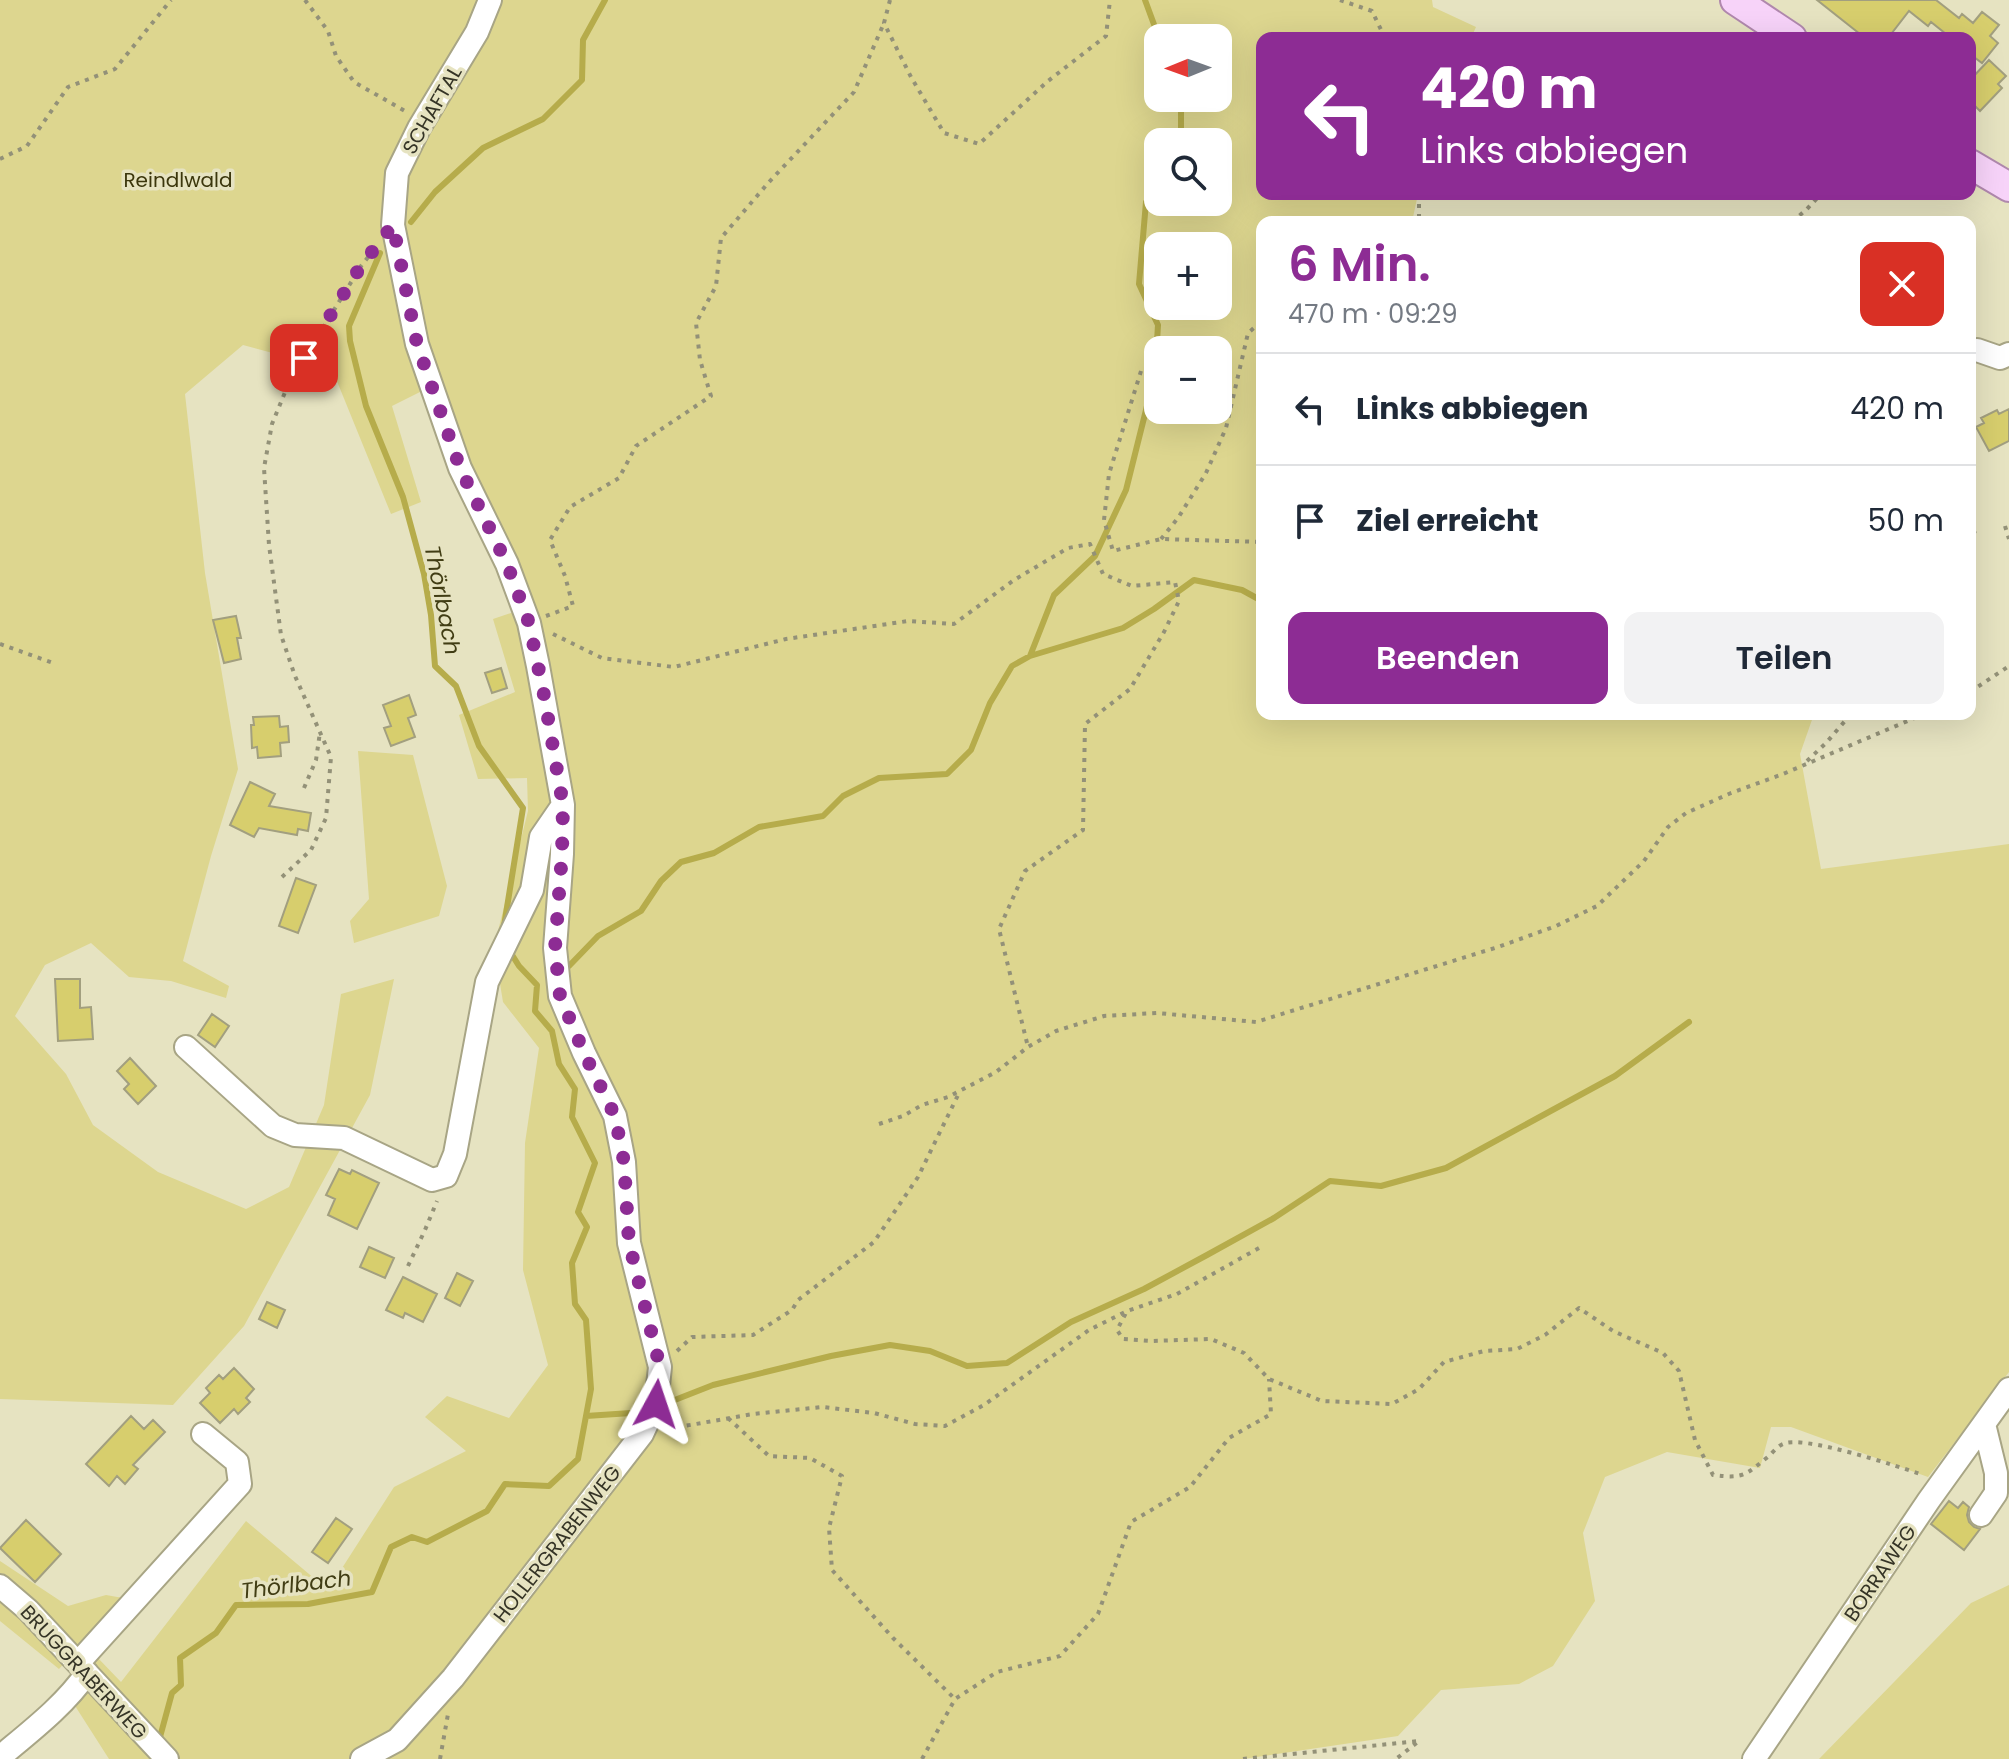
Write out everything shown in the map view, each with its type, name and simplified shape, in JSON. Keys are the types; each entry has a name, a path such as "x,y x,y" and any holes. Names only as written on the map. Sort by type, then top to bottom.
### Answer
{"main road":[{"path":"1748,3 1784,32"},
{"path":"1976,168 2009,187"}],"street":[{"name":"SCHAFTAL","path":"393,225 397,173 419,128 477,32 490,0"},
{"name":"HOLLERGRABENWEG","path":"362,1759 397,1740 453,1678 642,1434 656,1404 660,1367 629,1243 624,1162 615,1116 560,996 555,948 563,805 529,623 507,564 460,468 426,372 417,344 393,225"},
{"path":"1977,350 2000,358 2009,354"},
{"path":"186,1047 273,1126 295,1135 344,1138 432,1180 446,1176 455,1154 487,982 532,890 541,837 563,805"},
{"name":"BORRAWEG","path":"1754,1759 1939,1486 2009,1389"},
{"path":"1981,1515 1996,1493 1996,1473 1984,1424"},
{"path":"0,1757 46,1719 77,1687 82,1668 240,1484 237,1462 203,1434"},
{"name":"BRUGGRABERWEG","path":"0,1586 28,1610 167,1759"}],"path":[{"path":"0,159 27,146 68,87 115,69 171,0"},
{"path":"305,0 328,31 336,56 354,82 406,112 419,128"},
{"path":"529,623 573,606 550,540 570,507 619,478 636,446 711,396 700,360 696,323 716,286 721,238 854,92 884,23 890,0"},
{"path":"884,23 944,133 979,144 1048,81 1106,36 1110,0"},
{"path":"1340,0 1372,11 1382,32"},
{"path":"1799,216 1815,200"},
{"path":"282,877 311,850 326,818 331,757 295,676 281,635 269,545 264,468 272,424 288,385 361,266 393,225"},
{"path":"1161,539 1206,473 1226,428 1248,333 1256,326"},
{"path":"1141,371 1109,474 1104,520 1113,551 1161,539 1256,542"},
{"path":"2005,526 2009,539"},
{"path":"529,623 602,658 674,667 786,639 908,621 954,624 1027,572 1068,548 1090,544 1103,574 1132,586 1175,582 1179,601 1130,689 1085,724 1083,830 1025,871 999,929 1028,1047"},
{"path":"0,644 56,664"},
{"path":"1976,688 2009,666"},
{"path":"1802,765 1846,720"},
{"path":"879,1124 960,1091 996,1072 1028,1047 1056,1031 1104,1016 1157,1013 1256,1022 1556,926 1597,906 1644,861 1668,827 1686,813 1910,720"},
{"path":"304,788 316,760 320,730"},
{"path":"660,1367 692,1337 753,1335 792,1310 798,1300 874,1242 918,1177 960,1091"},
{"path":"408,1266 446,1176"},
{"path":"642,1434 728,1418 823,1407 874,1413 915,1424 945,1426 984,1405 1089,1330 1127,1311 1177,1294 1259,1248"},
{"path":"1127,1311 1117,1330 1123,1339 1211,1339 1244,1353 1269,1379 1322,1401 1392,1404 1419,1389 1444,1362 1484,1351 1517,1349 1545,1335 1579,1308 1613,1331 1663,1353 1679,1371 1695,1440 1713,1475 1745,1475 1785,1442 1801,1442 1882,1460 1928,1477 1939,1486"},
{"path":"922,1759 955,1699 997,1672 1060,1656 1098,1614 1131,1522 1190,1487 1229,1438 1271,1414 1269,1379"},
{"path":"728,1418 769,1456 810,1458 842,1476 829,1528 832,1570 893,1638 955,1699"},
{"path":"1243,1759 1419,1741 1396,1759"}],"green space":[{"name":"Reindlwald","path":"0,0 480,0 470,26 387,179 424,390 392,406 421,502 391,514 332,369 243,345 185,394 205,573 238,769 183,961 229,986 226,998 171,981 129,977 91,943 45,965 15,1016 66,1074 93,1125 158,1172 246,1209 289,1187 324,1105 341,994 394,979 370,1095 244,1326 173,1405 0,1399"},
{"path":"499,0 1432,0 1433,7 1476,27 1474,32 1256,32 1256,200 1417,200 1413,216 1256,216 1256,720 1812,720 1800,754 1821,869 2009,844 2009,1372 1928,1477 1791,1427 1771,1427 1760,1468 1667,1452 1605,1477 1583,1533 1595,1601 1553,1666 1519,1684 1441,1690 1398,1736 1243,1759 109,1759 70,1698 97,1657 121,1682 246,1521 328,1590 394,1487 466,1451 425,1417 447,1396 509,1418 548,1365 523,1270 525,1143 539,1048 503,1002 494,947 528,811 527,778 478,779 459,715 515,692 493,619 532,606 470,463 426,341 403,222 407,177"},
{"path":"358,751 413,755 447,886 439,916 354,943 350,921 369,899"},
{"path":"0,1561 68,1606 106,1595 123,1598 59,1669 0,1621"},
{"path":"2009,1585 2009,1759 1819,1759 1971,1603"}],"building":[{"path":"1817,0 1936,0 1959,18 1962,14 1973,23 1982,12 1999,25 1990,36 1998,43 1982,63 1976,58 1976,32 1944,32 1931,22 1928,26 1909,11 1893,32 1857,32"},
{"path":"1989,60 2006,76 1998,84 2002,88 1980,111 1976,107 1976,74"},
{"path":"2009,409 2009,441 1989,451 1976,427 1984,423 1981,418 1997,410 1999,414"},
{"path":"236,616 241,638 237,638 241,659 224,663 213,620"},
{"path":"501,668 507,688 492,693 485,673"},
{"path":"409,695 416,715 408,718 415,737 391,746 384,728 391,726 383,705"},
{"path":"279,716 280,727 288,726 289,742 280,743 281,756 258,758 257,747 252,748 253,717"},
{"path":"250,782 275,794 269,806 311,813 308,831 298,829 297,835 259,828 254,837 230,825"},
{"path":"296,878 316,885 298,933 279,926"},
{"path":"55,979 80,979 80,1008 91,1007 93,1039 58,1041"},
{"path":"212,1014 229,1026 215,1047 198,1035"},
{"path":"130,1058 156,1086 138,1104 124,1089 129,1084 117,1071"},
{"path":"339,1169 350,1174 352,1170 379,1183 357,1229 328,1215 335,1199 326,1195"},
{"path":"369,1247 394,1258 385,1278 360,1267"},
{"path":"457,1273 473,1281 460,1306 445,1298"},
{"path":"403,1277 437,1294 423,1322 405,1313 403,1318 386,1310"},
{"path":"267,1302 285,1310 277,1328 259,1319"},
{"path":"234,1368 254,1389 246,1398 250,1402 238,1414 234,1409 220,1423 200,1403 210,1393 206,1388 219,1375 223,1379"},
{"path":"131,1416 144,1429 153,1420 165,1432 133,1465 138,1469 125,1484 117,1476 109,1486 86,1464"},
{"path":"1949,1501 1958,1508 1963,1502 1969,1507 1969,1522 1980,1529 1964,1550 1931,1524"},
{"path":"336,1518 352,1529 328,1563 312,1552"},
{"path":"26,1520 61,1554 35,1582 0,1548"}],"waterway":[{"name":"Thörlbach","path":"411,222 435,192 483,148 543,119 582,80 583,40 605,0"},
{"path":"1145,0 1154,24"},
{"path":"1181,112 1181,128"},
{"path":"1030,656 1054,595 1095,556 1126,490 1155,374 1158,325 1139,284 1145,216"},
{"name":"Thörlbach","path":"380,253 349,326 350,341 366,406 403,497 424,574 435,666 456,686 479,746 523,808 504,926"},
{"path":"569,966 598,936 641,911 661,881 681,862 714,853 759,827 823,816 843,796 879,778 947,774 971,750 990,703 1012,666 1030,656 1123,628 1194,580 1242,590 1256,598"},
{"name":"Thörlbach","path":"160,1737 172,1693 181,1685 180,1658 216,1633 236,1605 308,1604 372,1592 391,1547 412,1537 427,1542 487,1511 505,1484 549,1486 578,1459 591,1389 586,1320 575,1304 572,1263 587,1227 578,1212 595,1163 572,1117 575,1089 559,1064 552,1031 535,1011 537,985 509,950"},
{"path":"662,1405 713,1385 890,1345 930,1351 967,1366 1007,1363 1071,1322 1144,1289 1274,1218 1330,1181 1381,1186 1446,1168 1615,1076 1689,1022"},
{"path":"586,1416 631,1413"}],"route":[{"path":"304,358 361,266 393,225 417,344 460,468 507,564 529,623 563,805 555,948 560,996 615,1116 624,1162 629,1243 660,1367 656,1404"}]}
